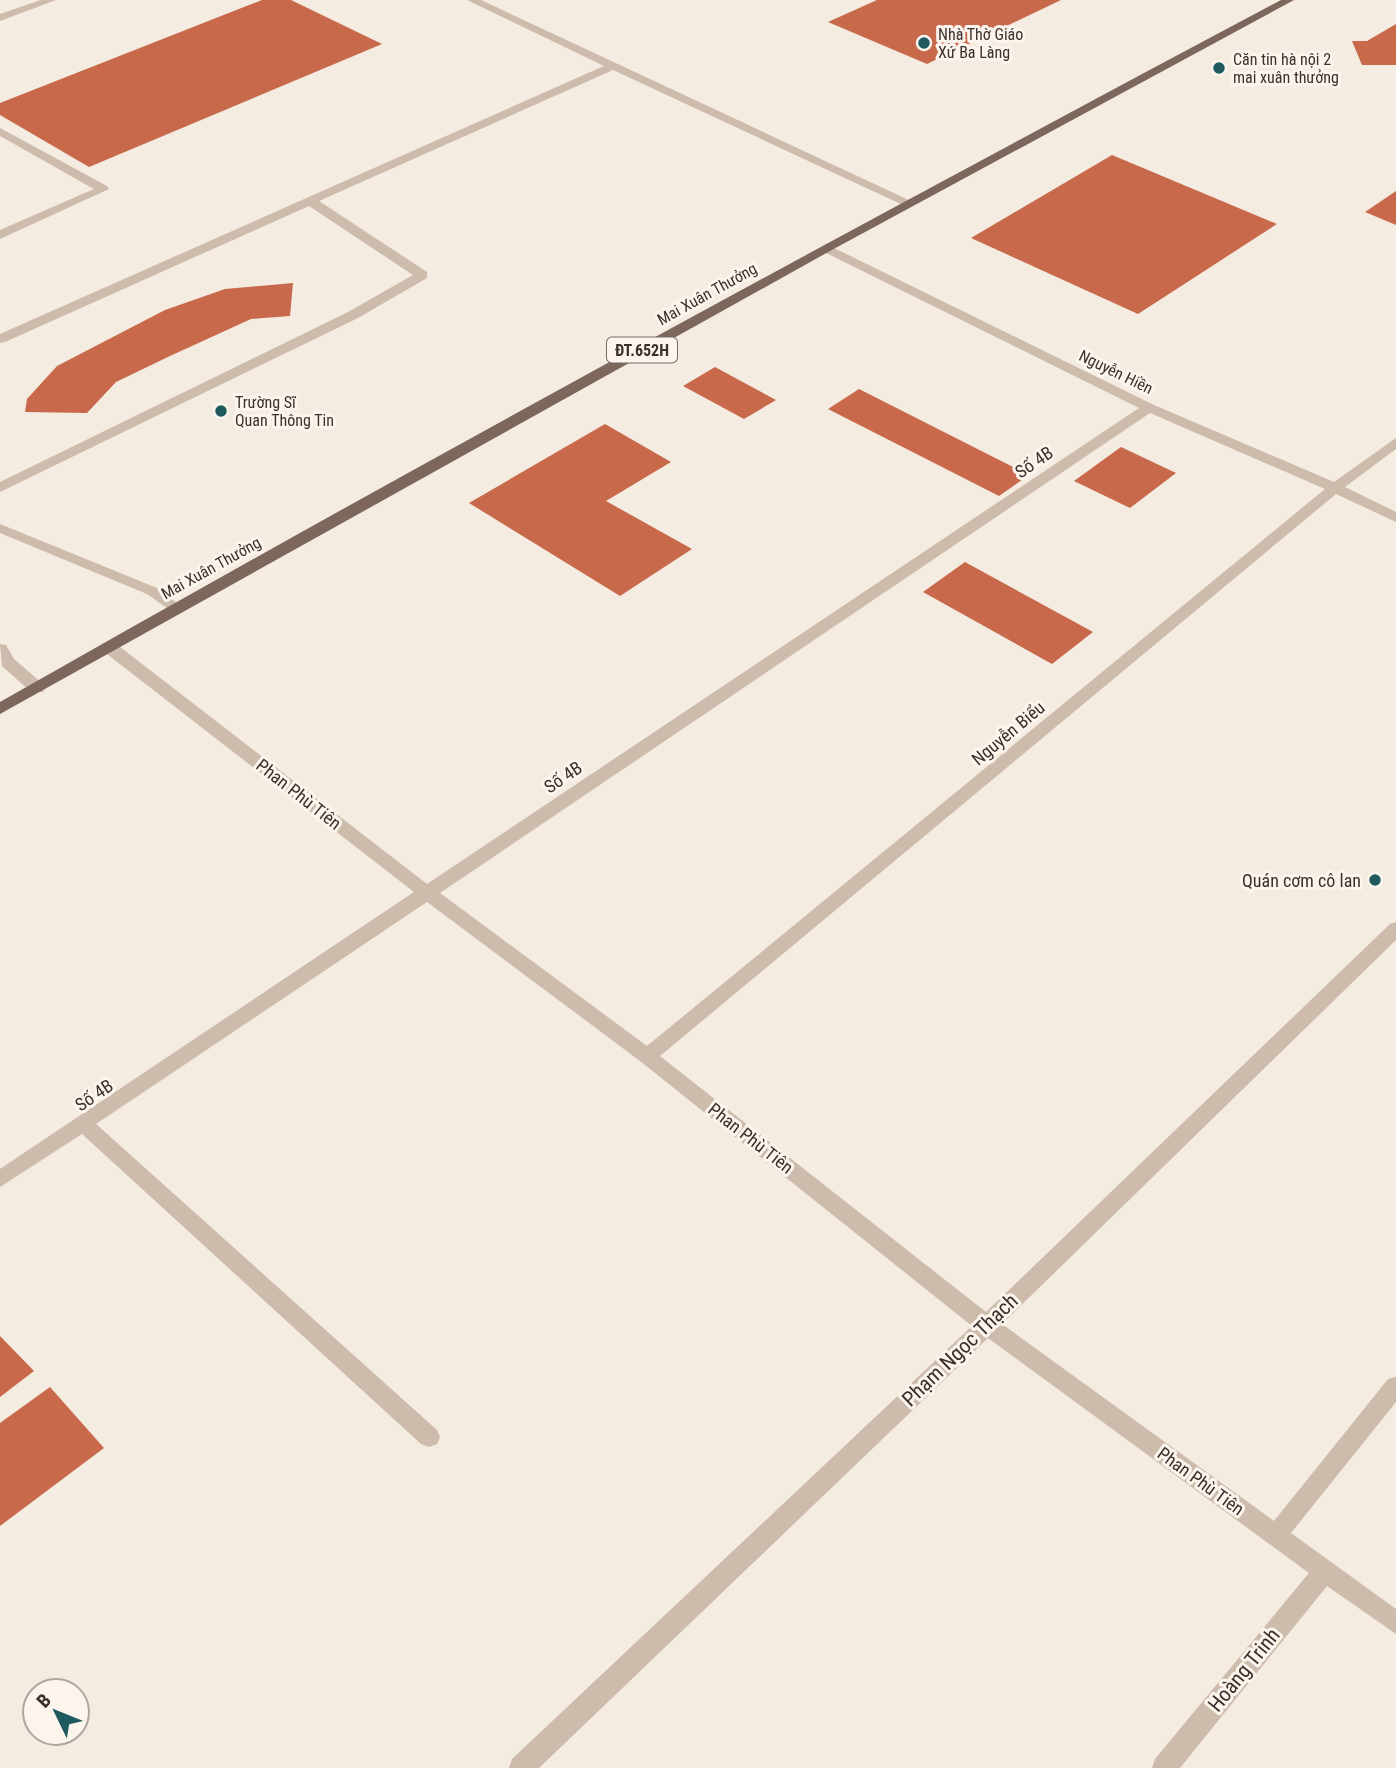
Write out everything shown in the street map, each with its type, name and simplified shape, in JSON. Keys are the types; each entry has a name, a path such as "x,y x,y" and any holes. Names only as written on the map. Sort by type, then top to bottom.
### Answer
{"main road":[{"name":"Mai Xuân Thưởng","path":"0,709 176,608 826,247 1289,0"}],"street":[{"path":"0,18 51,0"},
{"path":"472,0 909,203"},
{"path":"0,339 610,66"},
{"path":"0,131 103,190 0,235"},
{"path":"0,488 353,315 422,275 310,201"},
{"name":"Nguyễn Hiền","path":"826,247 1149,408 1335,488 1396,518"},
{"name":"Số 4B","path":"0,1179 1149,408"},
{"name":"Nguyễn Biểu","path":"647,1056 1335,488 1396,442"},
{"path":"0,528 152,591 176,608"},
{"name":"Phan Phù Tiên","path":"109,646 426,892 647,1056 986,1325 1396,1623"},
{"path":"0,649 8,662 37,688"},
{"name":"Phạm Ngọc Thạch","path":"521,1768 1396,929"},
{"path":"84,1125 429,1437"},
{"path":"1275,1536 1396,1386"},
{"name":"Hoàng Trinh","path":"1164,1768 1324,1572"}],"building":[{"path":"262,0 291,0 382,44 89,167 0,115 0,103"},
{"name":"Nhà Thờ Giáo Xứ Ba Làng","path":"877,0 1061,0 927,64 828,22"},
{"path":"1396,24 1396,65 1362,65 1352,41 1367,41"},
{"path":"1112,155 1277,224 1138,314 971,238"},
{"path":"1396,191 1396,225 1365,212"},
{"path":"293,283 290,316 251,319 170,356 116,382 87,413 25,412 27,399 57,366 165,310 225,289"},
{"path":"715,367 776,400 744,419 683,386"},
{"path":"859,389 1029,475 999,496 828,409"},
{"path":"605,424 671,462 606,501 692,549 620,596 469,503"},
{"path":"1121,447 1176,473 1130,508 1074,481"},
{"path":"965,562 1093,632 1052,664 923,592"},
{"path":"0,1336 34,1371 0,1397"},
{"path":"50,1387 104,1448 0,1526 0,1423"}],"place":[{"name":"Nhà Thờ Giáo Xứ Ba Làng","path":"924,43"},
{"name":"Căn tin hà nội 2 mai xuân thưởng","path":"1219,68"},
{"name":"Trường Sĩ Quan Thông Tin","path":"221,411"},
{"name":"Quán cơm cô lan","path":"1375,880"}]}
